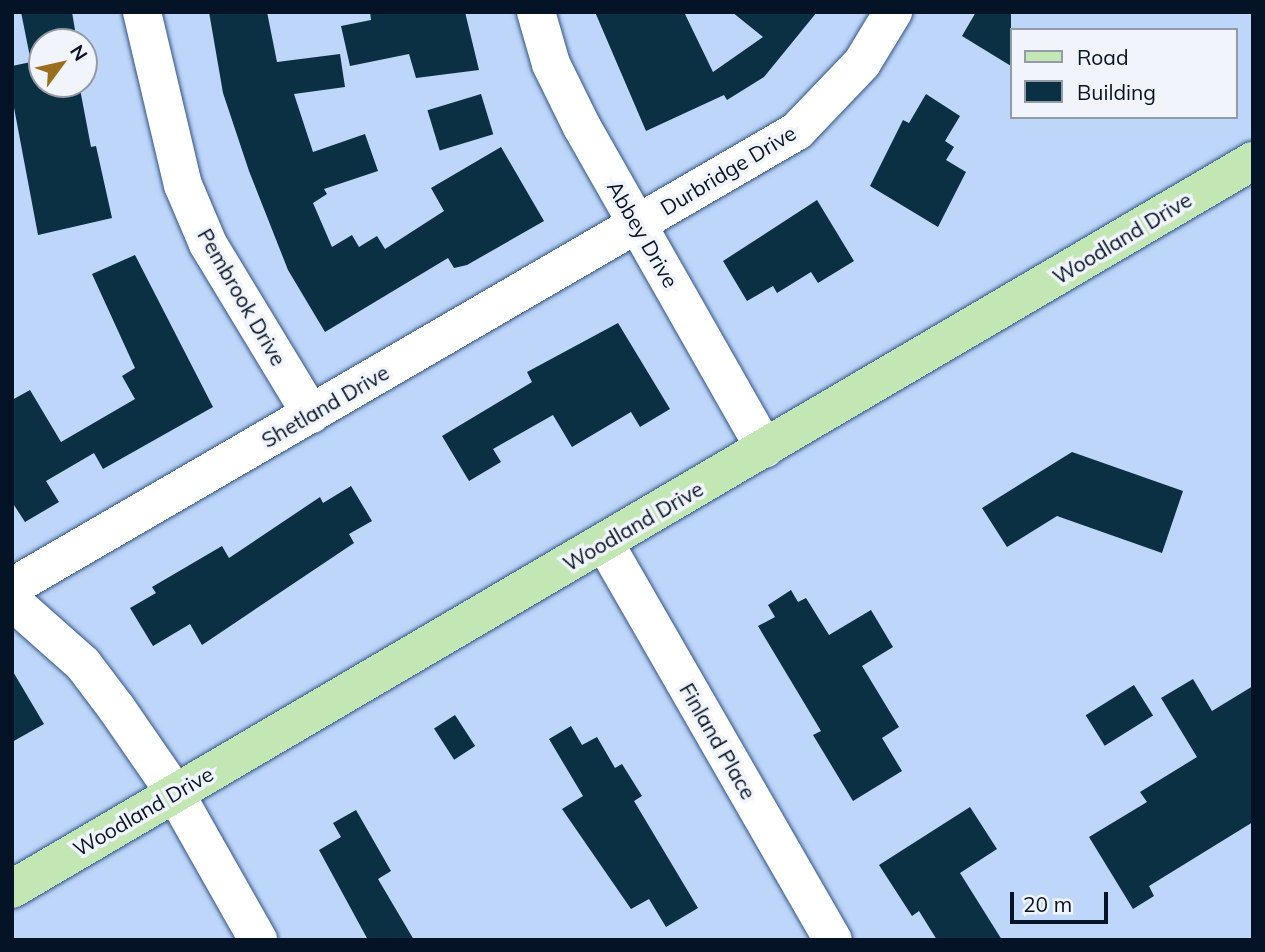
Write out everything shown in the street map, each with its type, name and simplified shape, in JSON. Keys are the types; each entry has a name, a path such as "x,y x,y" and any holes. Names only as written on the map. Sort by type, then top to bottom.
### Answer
{"main road":[{"name":"Woodland Drive","path":"12,889 1253,160"}],"street":[{"name":"Pembrook Drive","path":"142,12 165,120 203,232 311,414"},
{"name":"Abbey Drive","path":"536,12 551,64 638,225 765,449"},
{"name":"Durbridge Drive","path":"638,225 796,131 862,63 893,12"},
{"name":"Shetland Drive","path":"12,587 638,225"},
{"name":"Finland Place","path":"604,542 833,940"},
{"path":"12,601 83,664 175,793 258,940"}],"building":[{"path":"21,12 72,12 75,28 28,28 28,47"},
{"path":"209,12 267,12 277,62 340,54 345,87 294,94 313,152 365,134 378,171 324,189 327,194 313,203 332,247 352,235 359,247 377,236 385,249 444,211 431,188 501,147 544,221 467,265 454,268 448,258 325,332 288,270 249,171 223,93"},
{"path":"370,12 465,12 479,70 416,78 409,54 350,66 341,26 371,20"},
{"path":"595,12 684,12 713,72 763,37 732,12 817,12 764,77 727,100 724,95 646,131"},
{"path":"976,12 1011,12 1010,65 962,36"},
{"path":"28,63 28,98 82,98 91,147 96,146 112,218 38,235 12,97 12,66"},
{"path":"481,94 493,134 440,151 427,110"},
{"path":"926,94 960,116 945,141 954,147 946,160 966,172 938,227 870,186 903,120 909,123"},
{"path":"817,200 854,261 818,283 811,272 777,293 773,286 747,301 723,261"},
{"path":"135,255 213,407 103,469 94,453 46,481 59,502 25,522 12,502 12,400 30,390 61,442 135,399 122,376 135,368 92,274"},
{"path":"618,323 670,409 640,427 631,412 572,447 553,415 493,449 501,462 469,481 442,436 532,382 527,372"},
{"path":"1072,452 1183,491 1162,553 1057,516 1007,547 982,508"},
{"path":"351,486 372,521 349,534 354,543 202,645 190,624 153,646 130,608 156,593 152,587 222,546 229,558 320,497 323,503"},
{"path":"791,590 798,602 806,598 829,635 871,610 893,647 862,666 899,727 882,738 902,771 853,801 813,735 821,731 758,626 775,617 768,605"},
{"path":"12,670 44,724 12,742"},
{"path":"1193,679 1212,711 1253,686 1253,822 1149,886 1154,896 1133,909 1089,837 1147,802 1140,792 1197,757 1161,698"},
{"path":"1134,685 1153,716 1105,746 1086,715"},
{"path":"455,715 475,746 454,760 434,729"},
{"path":"571,726 582,745 597,737 615,768 622,764 642,796 634,801 698,908 666,927 649,899 631,909 562,809 583,796 549,739"},
{"path":"970,807 997,849 960,873 1002,940 937,940 919,911 912,916 879,865"},
{"path":"356,810 391,871 378,879 414,940 368,940 319,850 341,837 333,823"}]}
